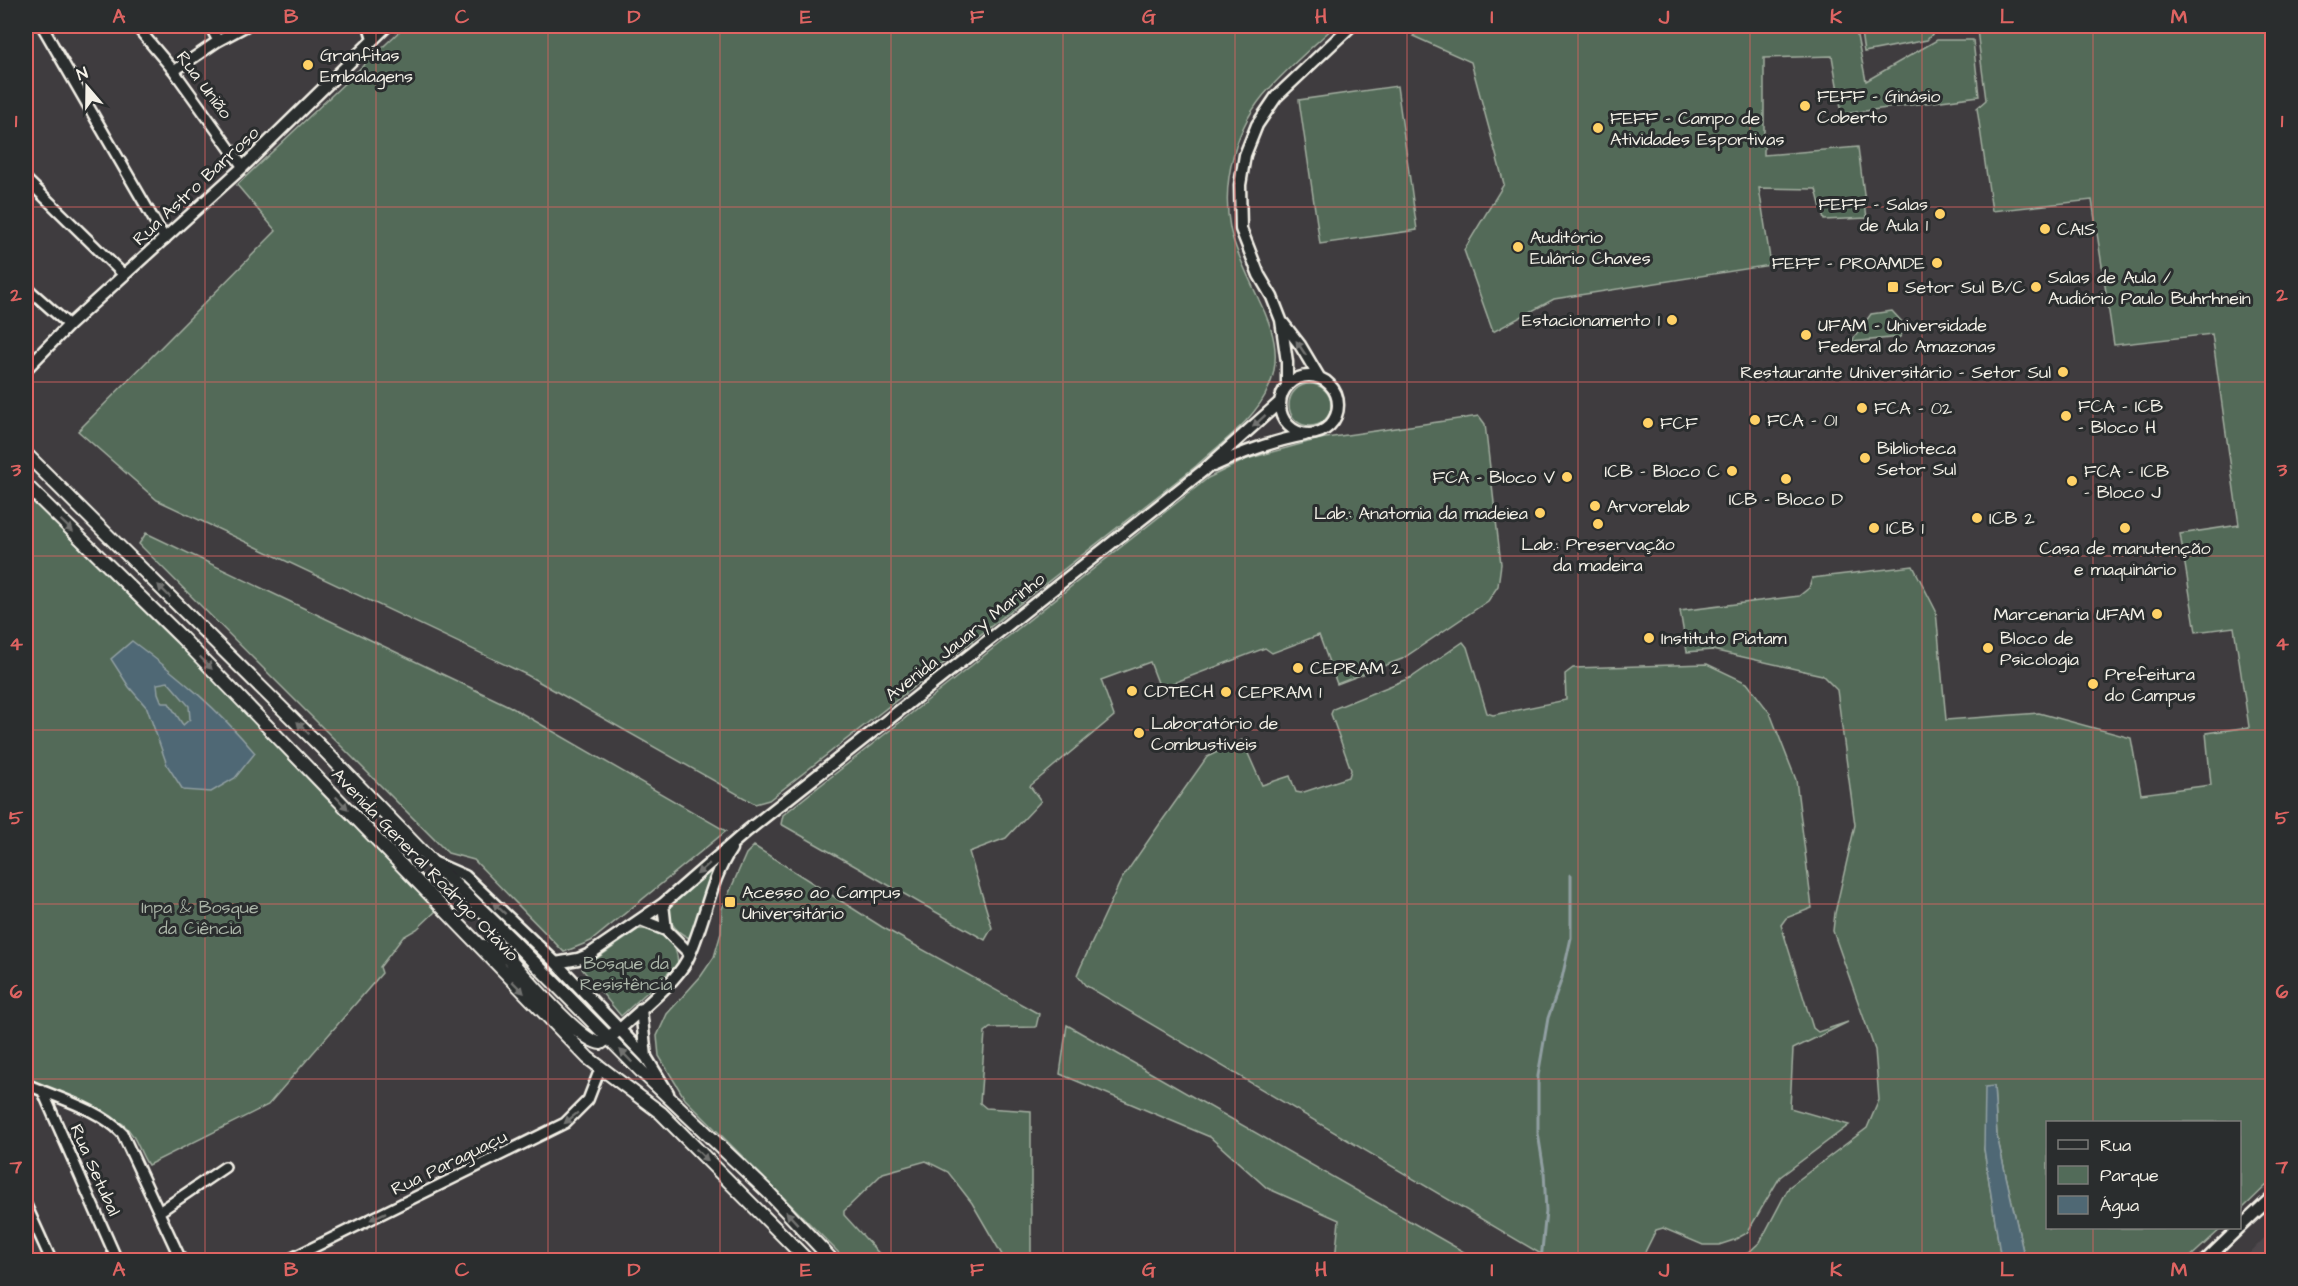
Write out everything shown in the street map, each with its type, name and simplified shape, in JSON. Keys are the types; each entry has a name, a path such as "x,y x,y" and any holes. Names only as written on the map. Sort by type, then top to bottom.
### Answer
{"main road":[{"name":"Avenida General Rodrigo Otávio","path":"26,454 322,748 431,861 674,1104 769,1192 832,1260"},
{"name":"Avenida General Rodrigo Otávio","path":"26,485 181,637 600,1069 661,1113 807,1260"},
{"path":"478,944 501,952 591,1042 601,1043 620,1029"}],"street":[{"path":"43,26 165,239"},
{"name":"Rua União","path":"136,26 174,71 243,167"},
{"path":"210,26 218,41"},
{"path":"174,71 218,41 246,26"},
{"path":"369,26 374,39"},
{"name":"Rua Astro Barroso","path":"26,369 69,325 243,167 387,26"},
{"path":"1281,320 1300,345 1319,377 1332,386 1338,398 1339,408 1331,425 1316,434 1306,435 1289,427 1280,411 1280,402 1287,386 1286,352 1281,320 1272,297 1259,275 1241,229 1240,185 1245,155 1257,125 1276,97 1351,26"},
{"path":"26,179 124,275"},
{"path":"26,287 69,325"},
{"path":"1287,386 1302,377 1319,377"},
{"name":"Avenida Jauary Marinho","path":"556,963 590,954 663,904 747,831 1204,470 1280,402"},
{"name":"Avenida Jauary Marinho","path":"1204,470 1259,447 1283,439 1306,435"},
{"name":"Avenida Jauary Marinho","path":"620,1029 675,976 689,953 704,919 722,864 747,831"},
{"name":"Avenida General Rodrigo Otávio","path":"431,861 465,876 556,963 646,1057 674,1104"},
{"path":"663,904 666,930"},
{"path":"640,920 666,930 689,953"},
{"path":"640,1009 646,1057"},
{"name":"Rua Paraguaçu","path":"288,1260 565,1123 588,1100 600,1069"},
{"path":"26,1084 82,1108 113,1124 122,1132 181,1260"},
{"name":"Rua Setubal","path":"43,1092 117,1260"},
{"path":"159,1212 225,1167"},
{"path":"2241,1225 2272,1197"},
{"path":"26,1206 51,1260"},
{"path":"2206,1260 2237,1229"}],"shaded area":[{"path":"2272,1230 2272,1260 2243,1260"}],"green space":[{"path":"405,26 1335,26 1285,72 1257,103 1240,136 1230,173 1228,210 1232,236 1268,321 1274,342 1275,364 1269,387 1256,410 1247,420 1196,466 769,800 755,804 527,675 157,500 78,431 276,231 237,185"},
{"path":"1425,26 1855,26 1866,81 1937,40 1973,40 1979,96 1842,114 1832,56 1764,58 1764,155 1858,147 1867,218 1824,220 1816,189 1759,188 1771,265 1554,299 1493,332 1464,250 1504,184 1471,62 1413,36"},
{"path":"1860,26 2272,26 2272,1180 2241,1210 2241,1121 2046,1121 2046,1229 2221,1229 2187,1260 2025,1260 1997,1136 1994,1086 1984,1149 2001,1260 1725,1260 1748,1253 1760,1242 1789,1187 1867,1128 1879,1100 1875,1050 1833,931 1855,825 1837,690 1822,675 1712,650 1687,652 1680,611 1799,596 1809,588 1812,578 1913,566 1936,611 1946,720 2039,713 2131,738 2141,794 2211,785 2206,733 2249,727 2234,627 2196,632 2180,534 2239,525 2212,334 2114,345 2092,200 1992,211 1977,108 1986,100 1977,30 1934,32 1927,40 1864,52"},
{"path":"1397,86 1417,230 1320,244 1299,100"},
{"path":"1892,311 1906,326 1900,337 1851,342 1871,314"},
{"path":"1310,384 1325,390 1331,405 1325,420 1310,426 1295,420 1289,405 1295,390"},
{"path":"1479,416 1485,424 1501,564 1498,586 1488,601 1402,659 1337,684 1319,635 1272,653 1265,648 1160,688 1150,662 1101,680 1114,716 1030,786 1041,801 1006,838 969,852 992,928 985,940 781,824 783,815 1208,478 1247,459 1319,439"},
{"name":"Inpa & Bosque da Ciência","path":"26,495 213,679 326,798 377,845 436,911 417,929 403,937 380,967 382,973 268,1105 148,1165 131,1133 123,1124 26,1077"},
{"path":"146,533 509,706 726,831 591,941 564,952 474,860 448,853 139,544"},
{"path":"1463,642 1467,647 1487,713 1493,715 1566,700 1565,674 1573,668 1707,664 1747,683 1770,713 1796,780 1812,908 1786,918 1781,925 1813,1028 1818,1032 1848,1022 1793,1049 1790,1108 1849,1125 1780,1177 1747,1233 1734,1240 1719,1245 1703,1245 1663,1228 1656,1230 1641,1260 1551,1260 1085,985 1077,975 1121,880 1207,757 1242,740 1262,785 1290,776 1296,792 1301,793 1349,777 1351,770 1331,714 1333,709 1412,677"},
{"path":"754,846 882,927 1039,1014 1036,1027 990,1028 985,1032 980,1103 986,1108 1031,1111 1031,1260 1005,1260 972,1203 948,1172 926,1161 883,1173 844,1211 844,1215 885,1260 846,1260 685,1099 659,1056 657,1036 667,1014 701,976 714,957 721,933 722,909 746,854"},
{"name":"Bosque da Resistência","path":"714,866 718,868 695,933 689,938 672,923 668,913 668,901"},
{"name":"Bosque da Resistência","path":"639,929 655,931 672,942 678,964 621,1016 582,969"},
{"path":"1067,1025 1478,1260 1335,1260 1339,1220 1267,1188 1210,1137 1060,1074"}],"water":[{"path":"132,641 197,694 255,753 235,778 211,792 183,790 167,765 147,708 129,687 111,659","holes":["168,682 189,706 190,719 183,725 169,703 162,703 157,684"]},
{"path":"1994,1086 1997,1136 2025,1260 2001,1260 1984,1149 1985,1087"}],"waterway":[{"path":"1541,1260 1546,1211 1544,1171 1538,1133 1538,1076 1548,1018 1562,978 1571,938 1571,875"}],"place":[{"name":"Granfitas Embalagens","path":"308,65"},
{"name":"FEFF - Ginásio Coberto","path":"1805,106"},
{"name":"FEFF - Campo de Atividades Esportivas","path":"1598,128"},
{"name":"FEFF - Salas de Aula 1","path":"1940,214"},
{"name":"CAIS","path":"2045,229"},
{"name":"Auditório Eulário Chaves","path":"1518,247"},
{"name":"FEFF - PROAMDE","path":"1937,263"},
{"name":"Setor Sul B/C","path":"1893,287"},
{"name":"Salas de Aula / Audiório Paulo Buhrhnein","path":"2036,287"},
{"name":"Estacionamento 1","path":"1672,320"},
{"name":"UFAM - Universidade Federal do Amazonas","path":"1806,335"},
{"name":"Restaurante Universitário - Setor Sul","path":"2063,372"},
{"name":"FCA - 02","path":"1862,408"},
{"name":"FCA - ICB - Bloco H","path":"2066,416"},
{"name":"FCA - 01","path":"1755,420"},
{"name":"FCF","path":"1648,423"},
{"name":"Biblioteca Setor Sul","path":"1865,458"},
{"name":"ICB - Bloco C","path":"1732,471"},
{"name":"FCA - Bloco V","path":"1567,477"},
{"name":"ICB - Bloco D","path":"1786,479"},
{"name":"FCA - ICB - Bloco J","path":"2072,481"},
{"name":"Arvorelab","path":"1595,506"},
{"name":"Lab.: Anatomia da madeiea","path":"1540,513"},
{"name":"ICB 2","path":"1977,518"},
{"name":"Lab.: Preservação da madeira","path":"1598,524"},
{"name":"ICB 1","path":"1874,528"},
{"name":"Casa de manutenção e maquinário","path":"2125,528"},
{"name":"Marcenaria UFAM","path":"2157,614"},
{"name":"Instituto Piatam","path":"1649,638"},
{"name":"Bloco de Psicologia","path":"1988,648"},
{"name":"CEPRAM 2","path":"1298,668"},
{"name":"Prefeitura do Campus","path":"2093,684"},
{"name":"CDTECH","path":"1132,691"},
{"name":"CEPRAM 1","path":"1226,692"},
{"name":"Laboratório de Combustíveis","path":"1139,733"},
{"name":"Acesso ao Campus Universitário","path":"730,902"}]}
